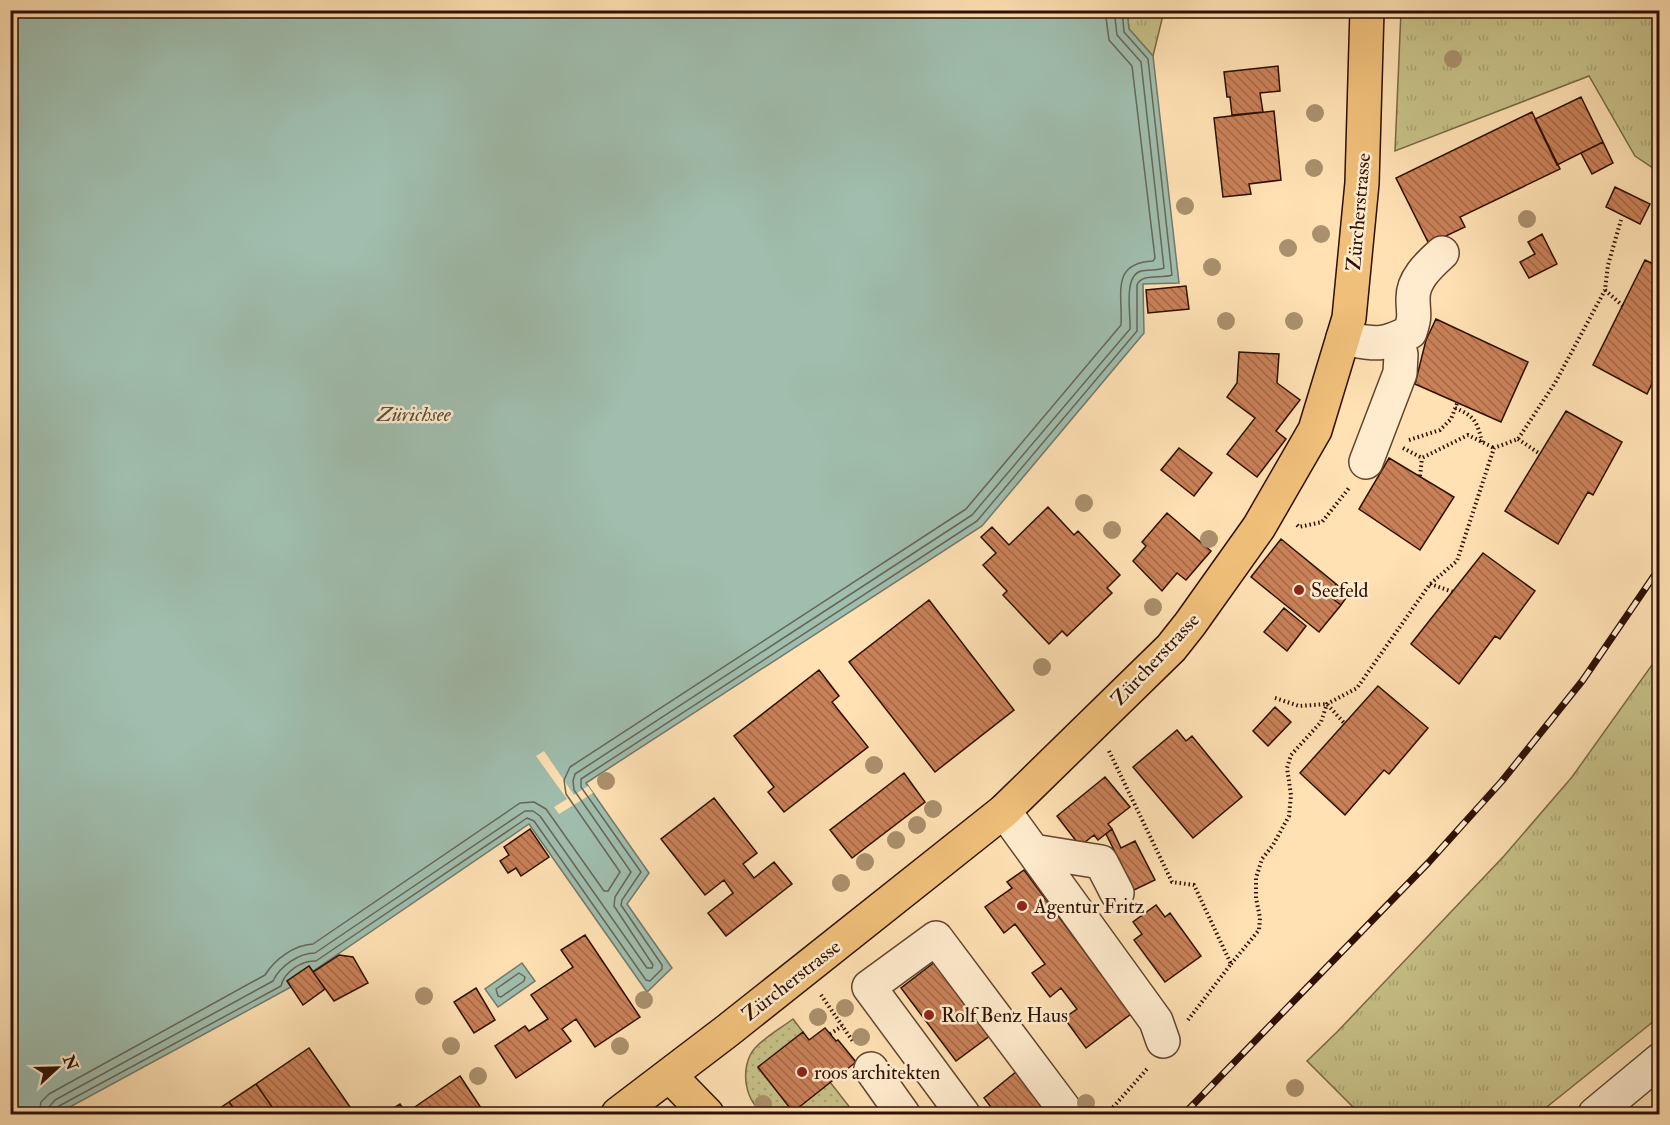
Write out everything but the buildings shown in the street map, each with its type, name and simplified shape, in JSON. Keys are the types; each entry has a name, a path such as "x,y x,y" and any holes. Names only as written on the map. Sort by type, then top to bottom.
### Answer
{"main road":[{"name":"Zürcherstrasse","path":"618,1114 670,1076 1004,811 1171,648 1259,527 1315,430 1349,318 1362,183 1367,10"},
{"path":"670,1076 707,1114"}],"street":[{"path":"1371,448 1400,373 1401,354 1411,335 1416,315 1413,296 1417,282 1426,268 1442,253"},
{"path":"1343,338 1374,345 1411,335"},
{"path":"1004,811 1033,851 1118,983 1156,1021 1163,1046"},
{"path":"1033,851 1101,861 1117,893"},
{"path":"963,1114 869,987 936,938 1068,1114"},
{"path":"1595,1114 1659,1060"},
{"path":"871,1069 903,1114"}],"path":[{"path":"1422,458 1467,435 1494,448 1518,440 1555,383 1605,290 1608,265 1621,219"},
{"path":"1605,290 1623,306"},
{"path":"1405,449 1410,440 1440,430 1451,419 1458,401"},
{"path":"1455,408 1471,414 1478,426 1482,442"},
{"path":"1518,440 1540,454"},
{"path":"1272,504 1299,527 1322,522 1345,494 1371,448 1405,449 1422,458"},
{"path":"1275,698 1299,706 1327,704 1358,688 1430,584 1457,561 1494,448"},
{"path":"1420,476 1422,458"},
{"path":"1430,584 1453,592"},
{"path":"1327,704 1345,724"},
{"path":"1107,1114 1259,930 1256,878 1262,859 1273,845 1289,816 1291,795 1287,768 1291,755 1321,722 1327,704"},
{"path":"1094,723 1172,882 1194,885 1231,964"},
{"path":"819,991 871,1069"},
{"path":"831,1034 842,1026"}],"green space":[{"path":"1127,11 1164,11 1153,56 1129,29"},
{"path":"1401,11 1659,11 1659,172 1635,156 1589,76 1395,151"},
{"path":"1659,655 1659,1017 1538,1114 1360,1114 1307,1061 1504,856 1572,777"},
{"path":"793,1019 803,1032 758,1068 793,1111 830,1082 855,1114 766,1114 753,1102 746,1084 747,1064 750,1056 763,1040"}],"water":[{"name":"Zürichsee","path":"10,11 1127,11 1129,29 1153,56 1179,283 1143,284 1144,333 982,526 586,783 649,873 627,904 672,968 647,992 529,824 313,971 309,966 287,981 291,987 57,1114 11,1114"},
{"path":"522,963 535,981 498,1007 485,989"}],"pier":[{"path":"544,751 574,795 588,786 593,793 559,814 554,807 567,799 536,756"}],"railway":[{"path":"1184,1114 1429,862 1502,781 1583,680 1660,567"}],"place":[{"name":"Seefeld","path":"1299,590"},
{"name":"Agentur Fritz","path":"1022,906"},
{"name":"Rolf Benz Haus","path":"929,1015"},
{"name":"roos architekten","path":"802,1072"}]}
